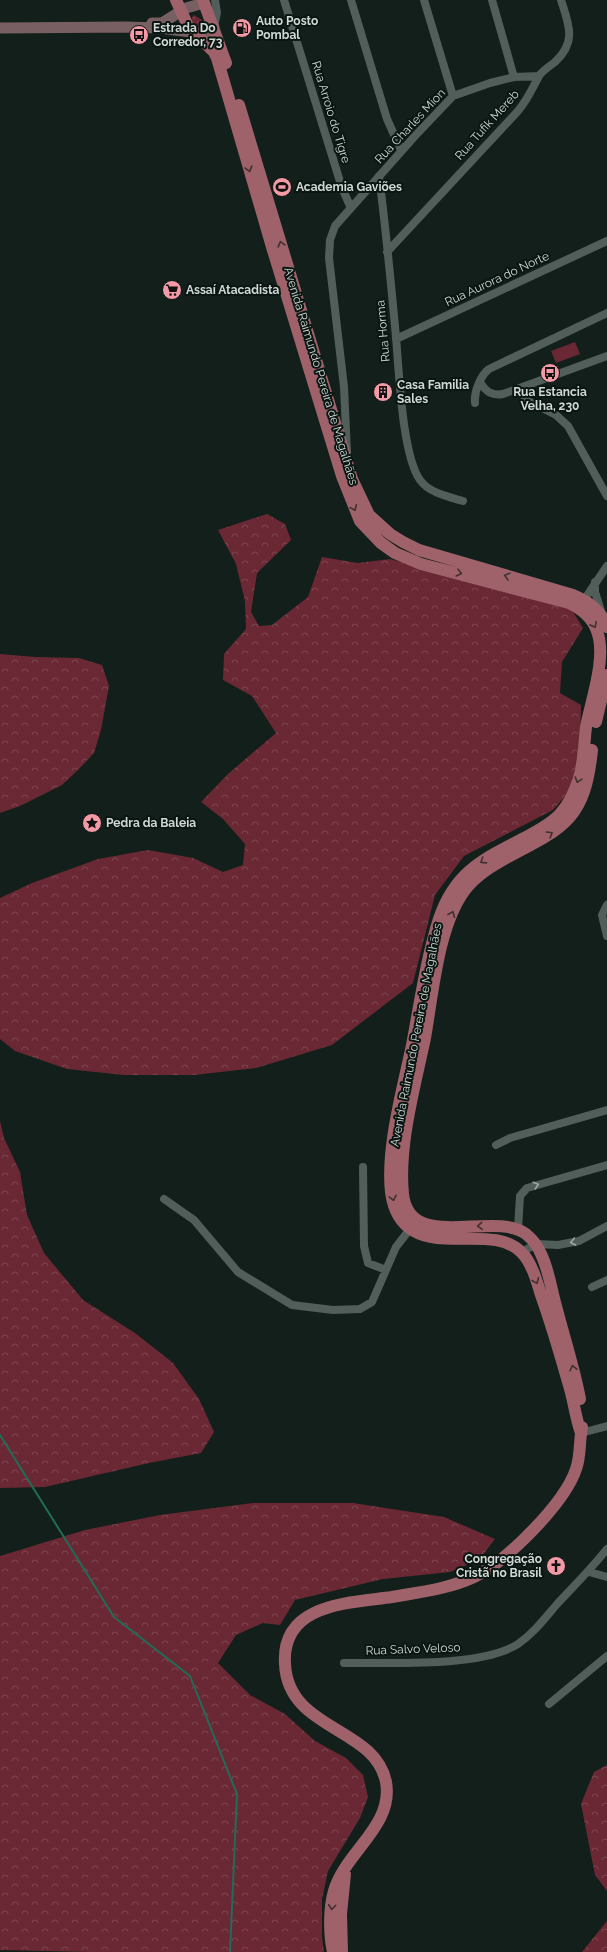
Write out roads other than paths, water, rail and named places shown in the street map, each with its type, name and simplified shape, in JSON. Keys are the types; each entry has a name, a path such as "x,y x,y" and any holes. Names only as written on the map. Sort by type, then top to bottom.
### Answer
{"main road":[{"path":"40,28 54,25 159,24 167,21 178,6 209,1"},
{"name":"Avenida Raimundo Pereira de Magalhães","path":"209,1 214,27 343,434 347,464 355,487 369,515 390,534 420,550 573,595 582,604 597,629 599,646 583,702 584,708 598,714"},
{"name":"Avenida Raimundo Pereira de Magalhães","path":"178,6 193,33 207,44 217,58 270,240 342,476 360,521 369,532 395,553 421,564 582,604 599,612 606,625"},
{"path":"0,28 155,28 193,33 207,32 214,27"},
{"name":"Avenida Raimundo Pereira de Magalhães","path":"333,1952 332,1902 334,1889 382,1815 386,1796 386,1782 380,1766 372,1753 358,1742 320,1720 305,1708 288,1683 285,1664 286,1650 292,1632 304,1620 332,1605 356,1600 432,1591 454,1585 487,1570 500,1560 538,1524 563,1493 576,1469 583,1420 573,1364 544,1262 536,1244 527,1235 512,1227 492,1225 443,1228 423,1223 416,1218 405,1204 403,1195 405,1144 443,944 456,905 466,888 480,874 558,830 573,814 582,799 586,788 598,714 607,675"},
{"name":"Avenida Raimundo Pereira de Magalhães","path":"410,1229 399,1217 395,1207 391,1191 392,1159 402,1091 428,964 439,920 450,895 458,882 472,868 547,824 559,815 569,802 575,790 598,714"},
{"path":"410,1229 420,1234 432,1237 477,1239 508,1238 518,1230"},
{"path":"477,1239 508,1243 522,1252"},
{"name":"Avenida Raimundo Pereira de Magalhães","path":"522,1252 532,1270 546,1311 571,1392 581,1434"},
{"name":"Avenida Raimundo Pereira de Magalhães","path":"342,1952 340,1914 345,1871"}],"street":[{"name":"Rua Arroio do Tigre","path":"284,0 342,188 351,208"},
{"path":"351,0 387,119 401,150"},
{"path":"424,0 453,96"},
{"path":"492,0 514,78"},
{"name":"Rua Tufik Mereb","path":"387,252 518,111 530,96 539,76 558,59 569,44 569,30 561,0"},
{"name":"Rua Charles Mion","path":"343,434 344,387 329,249 335,226 401,150 453,96 483,85 514,78 539,76"},
{"name":"Rua Horma","path":"379,176 408,448 414,468 420,480 432,490 463,501"},
{"name":"Rua Aurora do Norte","path":"396,339 607,241"},
{"path":"475,403 476,392 483,375 493,366 607,313"},
{"path":"480,382 483,388 492,394 503,394 519,390 607,357"},
{"path":"519,390 528,401 556,415 568,426 607,496"},
{"path":"582,604 607,566"},
{"path":"596,581 595,592 597,601 606,625"},
{"path":"607,905 602,915 607,936"},
{"path":"496,1145 510,1138 607,1110"},
{"path":"518,1230 520,1196 527,1188 607,1164"},
{"path":"363,1167 364,1246 368,1263 386,1270"},
{"path":"164,1199 194,1220 238,1272 292,1305 333,1310 360,1309 372,1302 396,1247 410,1229"},
{"path":"522,1252 536,1244 558,1245 579,1241 607,1226"},
{"path":"592,1287 607,1280"},
{"path":"581,1434 607,1426"},
{"name":"Rua Salvo Veloso","path":"344,1663 439,1662 467,1659 504,1650 517,1644 538,1628 589,1572 607,1549"},
{"path":"589,1572 607,1577"},
{"path":"549,1704 607,1656"}],"waterway":[{"path":"0,1435 114,1617 190,1676 237,1794 230,1952"}],"place":[{"name":"Auto Posto Pombal","path":"242,28"},
{"name":"Estrada Do Corredor, 73","path":"139,35"},
{"name":"Academia Gaviões","path":"282,187"},
{"name":"Assaí Atacadista","path":"172,290"},
{"name":"Rua Estancia Velha, 230","path":"550,373"},
{"name":"Casa Familia Sales","path":"383,392"},
{"name":"Pedra da Baleia","path":"92,823"},
{"name":"Congregação Cristã no Brasil","path":"556,1566"}]}
